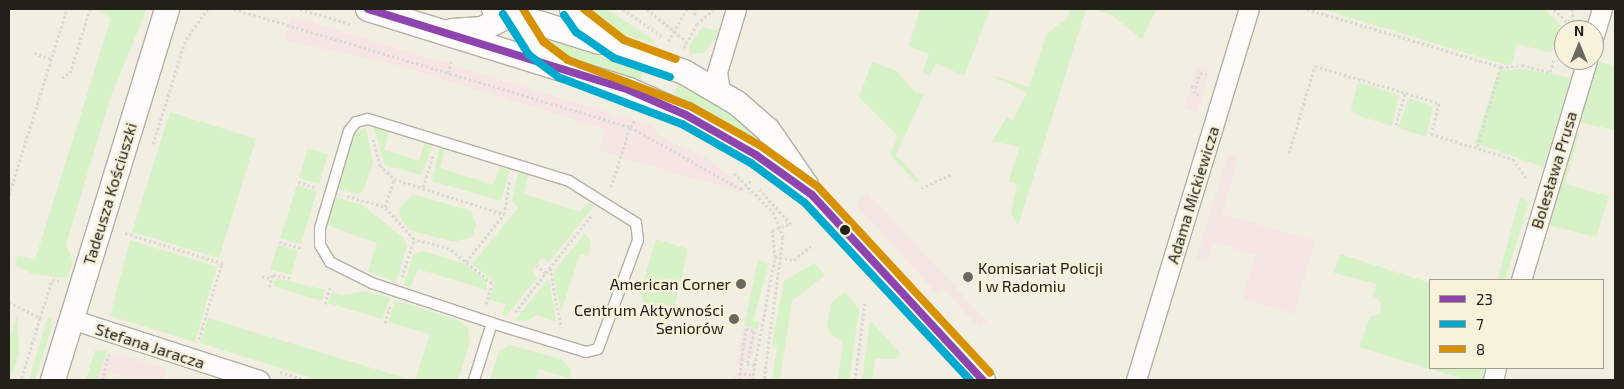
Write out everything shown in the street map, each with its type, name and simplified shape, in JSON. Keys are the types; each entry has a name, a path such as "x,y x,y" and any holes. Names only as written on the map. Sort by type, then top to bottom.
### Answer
{"street":[{"path":"368,9 563,70 686,115 756,155 812,195"},
{"path":"572,9 582,24 619,49"},
{"name":"Adama Mickiewicza","path":"1136,380 1249,9"},
{"path":"433,30 482,29 509,10"},
{"path":"509,10 680,70 720,91 768,130 812,195 983,380"},
{"path":"509,10 537,48 563,70"},
{"name":"Tadeusza Kościuszki","path":"53,380 167,11"},
{"path":"720,91 721,56 735,11"},
{"path":"680,70 707,67 721,56"},
{"name":"Bolesława Prusa","path":"1521,279 1584,70"},
{"name":"Stefana Jaracza","path":"71,319 259,380"}],"lane":[{"path":"378,120 520,164 569,181 636,223 638,240 602,345 586,352 395,294 330,262 320,245 320,228 349,132 356,122 378,120"},
{"path":"474,380 488,322"}],"path":[{"path":"9,195 67,9"},
{"path":"62,78 70,73 90,9"},
{"path":"151,152 186,39 208,9"},
{"path":"234,9 630,126 741,189 750,181 791,224 772,230 776,257 752,380"},
{"path":"256,15 259,9"},
{"path":"623,9 668,41 672,31 687,9"},
{"path":"647,9 686,41"},
{"path":"694,15 696,9"},
{"path":"1307,9 1501,67 1522,64 1550,72 1554,60"},
{"path":"1554,9 1574,29 1572,9"},
{"path":"680,70 686,41 708,13 715,10 735,11"},
{"path":"34,53 51,59"},
{"path":"1289,153 1315,66 1439,103 1431,134 1513,159 1526,178"},
{"path":"1476,148 1501,67"},
{"path":"1200,94 1194,93 1200,73 1206,74"},
{"path":"1191,86 1196,88"},
{"path":"1396,125 1405,93"},
{"path":"507,328 546,273 603,202 613,184 630,126 639,116"},
{"path":"372,133 380,165 394,179 504,214"},
{"path":"423,187 438,139"},
{"path":"466,262 504,214 512,172 520,164"},
{"path":"729,168 773,212 780,228 784,258 764,380"},
{"path":"921,188 952,174"},
{"path":"385,207 394,179"},
{"path":"298,182 321,189"},
{"path":"346,195 385,207 414,239 449,248 492,282 488,322"},
{"path":"122,242 128,224"},
{"path":"125,233 223,264 196,347"},
{"path":"385,323 414,239"},
{"path":"279,242 302,248"},
{"path":"776,257 794,260 811,246"},
{"path":"536,265 546,273"},
{"path":"550,268 563,345"},
{"path":"269,287 273,275 293,278"},
{"path":"262,276 271,279"},
{"path":"21,380 52,280 67,282"},
{"path":"325,304 330,288"},
{"path":"9,302 40,318"},
{"path":"855,380 865,303"},
{"path":"739,380 746,329 754,330 748,364 755,366"},
{"path":"102,380 109,357"},
{"path":"739,373 753,375"}],"shaded area":[{"path":"291,16 652,126 659,136 707,158 752,195 599,151 605,129 393,64 284,40"},
{"path":"1197,67 1210,71 1197,113 1184,109"},
{"path":"1228,154 1238,157 1222,214 1315,241 1294,314 1242,298 1256,255 1214,242 1207,262 1196,259"},
{"path":"867,192 987,321 979,328 942,288 936,293 855,203"},
{"path":"744,326 758,329 752,359 745,359 743,368 752,370 750,380 732,380 740,366 736,365"},
{"path":"114,353 166,369 163,380 135,380 109,372 106,380 97,380 105,356 112,358"}],"green space":[{"path":"94,9 147,9 111,96 66,244 73,262 67,278 32,274 15,265 17,255 35,260 111,18"},
{"path":"586,9 606,9 654,40 654,44 611,30"},
{"path":"920,9 990,9 964,76 936,63 930,76 923,72 929,54 909,46"},
{"path":"1070,9 1086,9 1018,226 1011,213 1017,184 1009,181 1019,147 992,141 1007,117 1013,120 1027,93 990,75 1029,87 1047,33 1067,18"},
{"path":"1093,9 1156,9 1142,39 1110,14"},
{"path":"1322,9 1545,9 1555,20 1554,46 1551,53 1517,44 1512,63 1506,65"},
{"path":"702,27 718,31 715,39 704,53 690,54 689,46"},
{"path":"549,40 643,70 640,80 557,53 545,42"},
{"path":"872,62 895,70 915,92 924,94 896,155 920,181 916,183 890,154 898,136 859,97"},
{"path":"1604,63 1615,66 1615,130 1578,122 1592,70 1604,70"},
{"path":"1525,69 1571,78 1543,167 1475,143 1498,71"},
{"path":"1358,82 1399,95 1392,126 1356,115 1351,109"},
{"path":"678,83 734,117 771,152 674,94"},
{"path":"1409,98 1433,106 1426,137 1398,128"},
{"path":"170,112 256,139 219,258 132,232"},
{"path":"366,127 373,163 363,191 356,194 338,189 355,134"},
{"path":"374,127 389,131 384,150 419,161 425,142 433,145 421,175 385,165"},
{"path":"1574,132 1579,134 1565,184 1609,196 1596,237 1548,225"},
{"path":"440,147 445,148 440,168 494,185 500,166 510,169 501,201 432,181"},
{"path":"308,148 328,154 319,184 299,178"},
{"path":"518,173 528,174 524,194 579,212 589,202 594,206 549,262 542,258 532,270 537,278 506,316 502,315 506,304 489,299 495,282 472,264 518,208 512,201"},
{"path":"297,185 317,191 301,244 280,238"},
{"path":"413,194 471,211 476,225 472,237 453,242 410,230 401,221 399,209"},
{"path":"335,197 362,205 404,238 407,245 396,283 368,271 377,243 327,225"},
{"path":"1520,198 1529,202 1505,279 1498,278"},
{"path":"585,233 591,242 588,256 580,254 561,312 553,273"},
{"path":"656,239 688,249 675,305 663,314 646,308 640,293"},
{"path":"130,240 217,267 195,342 110,316"},
{"path":"278,245 298,251 291,275 270,269"},
{"path":"423,251 465,264 487,281 487,290 418,269 410,287 404,285 413,255"},
{"path":"1340,254 1429,283 1429,369 1359,347 1370,317 1380,314 1381,302 1373,296 1376,284 1334,273"},
{"path":"758,260 769,263 753,321 759,322 758,329 744,326"},
{"path":"814,263 825,275 792,301 780,380 772,380 777,346 772,345 784,281"},
{"path":"276,278 325,290 322,301 273,286"},
{"path":"549,278 556,322 536,315 525,322 516,319"},
{"path":"366,291 390,298 382,319 328,303 332,292 342,295"},
{"path":"845,292 859,309 849,380 838,380 843,342 831,335 827,324 831,303"},
{"path":"395,300 460,321 468,328 470,342 458,380 415,380 430,334 388,322"},
{"path":"17,315 19,355 9,380 9,340"},
{"path":"48,317 52,319 50,333 35,380 29,380"},
{"path":"208,318 411,380 319,380 200,343"},
{"path":"870,320 901,354 894,359 875,359 872,380 862,380"},
{"path":"509,345 561,359 571,369 569,378 539,369 535,380 490,380 499,351"},
{"path":"95,350 107,351 97,380 86,380"},
{"path":"1430,369 1486,369 1482,380 1466,380"}],"transit line":[{"name":"23","path":"368,9 629,90 686,115 756,155 812,195 983,380"},
{"name":"8","path":"523,9 544,42 568,60 690,106 761,146 818,187 990,373"},
{"name":"8","path":"584,9 624,40 676,59"},
{"name":"7","path":"503,14 529,55 558,77 682,124 751,163 805,203 970,380"},
{"name":"7","path":"564,15 576,32 614,58 670,77"}],"place":[{"name":"Komisariat Policji I w Radomiu","path":"968,277"},
{"name":"American Corner","path":"741,284"},
{"name":"Centrum Aktywności Seniorów","path":"734,319"}]}
